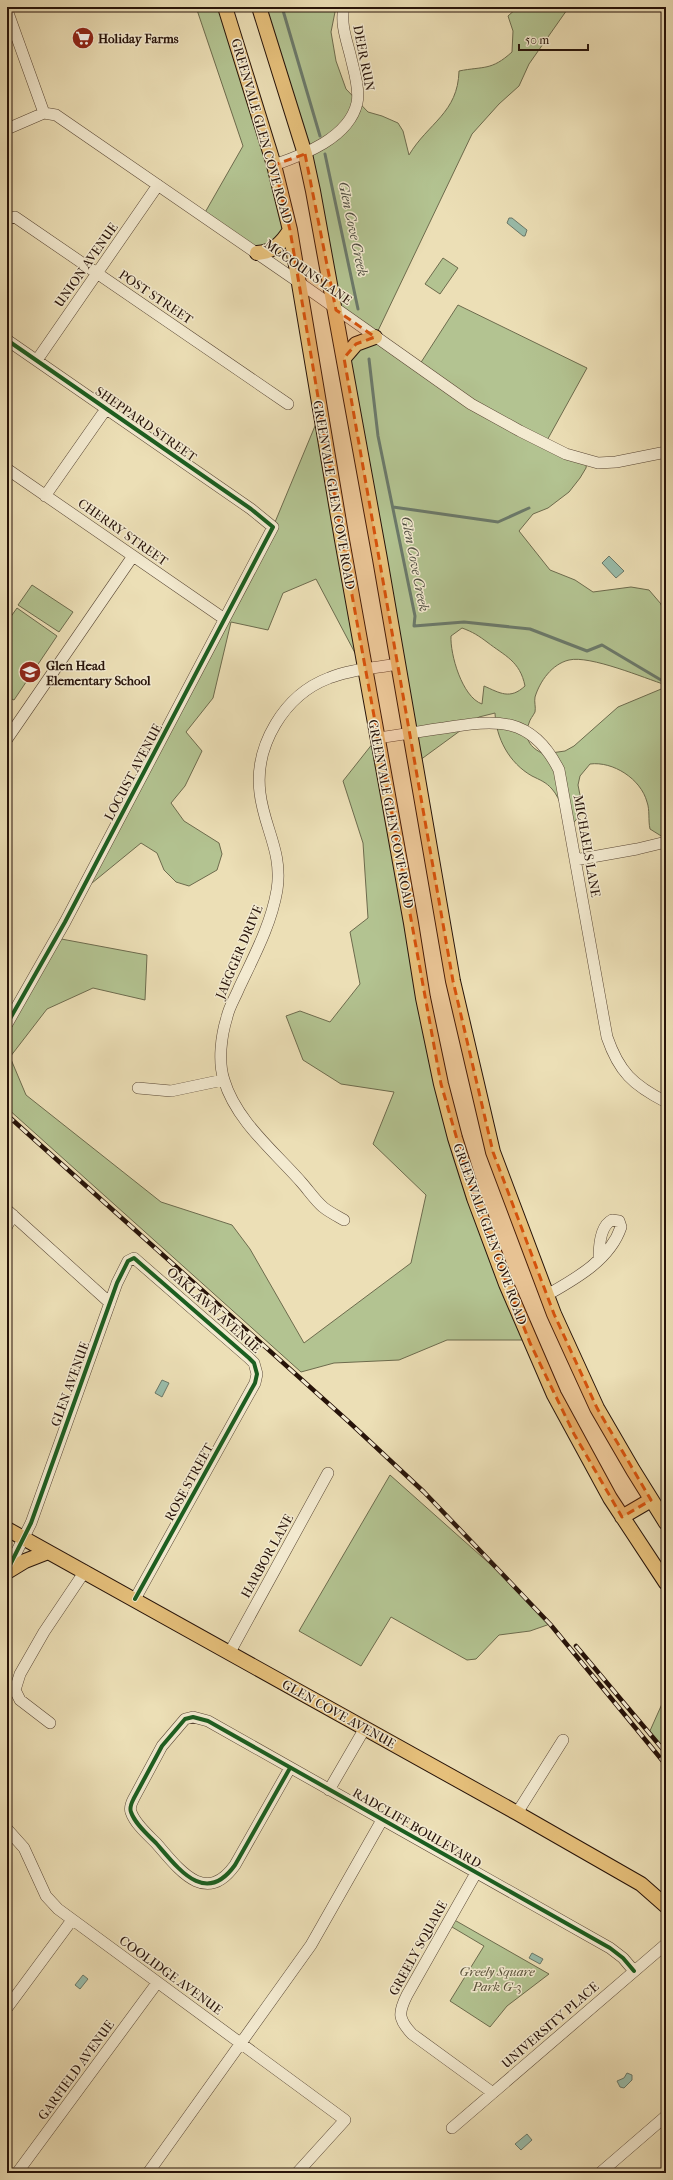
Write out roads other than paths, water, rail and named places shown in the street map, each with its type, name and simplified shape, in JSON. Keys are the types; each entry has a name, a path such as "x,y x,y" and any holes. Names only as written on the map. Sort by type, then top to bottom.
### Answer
{"main road":[{"name":"GREENVALE GLEN COVE ROAD","path":"225,7 274,165 290,230 297,281 364,670 412,923 423,998 441,1084 455,1138 493,1248 530,1343 574,1434 622,1517 665,1579"},
{"path":"259,7 305,154 336,310 411,733 453,981 493,1152 547,1295 597,1408 666,1523"},
{"path":"257,253 269,251 275,248 290,230"},
{"path":"344,358 346,353 356,344 375,337"},
{"path":"622,1517 651,1500"},
{"name":"GLEN COVE AVENUE","path":"7,1529 85,1571 517,1813 641,1884 666,1906"},
{"path":"7,1572 25,1561 48,1552"}],"street":[{"name":"DEER RUN","path":"274,165 305,154 329,139 348,121 357,103 358,94 343,27 344,7"},
{"path":"7,10 44,113 7,129"},
{"name":"MCCOUNS LANE","path":"44,113 56,115 257,253 471,404 520,431 566,454 598,463 616,462 666,452"},
{"name":"UNION AVENUE","path":"37,360 158,185"},
{"name":"POST STREET","path":"7,219 15,217 96,274 288,404"},
{"name":"SHEPPARD STREET","path":"7,340 251,509 273,527"},
{"path":"45,496 106,409"},
{"name":"CHERRY STREET","path":"7,469 224,618"},
{"name":"LOCUST AVENUE","path":"7,1024 65,922 273,527"},
{"path":"7,739 133,556"},
{"name":"JAEGGER DRIVE","path":"344,1220 323,1208 266,1145 238,1110 223,1080 222,1040 227,1016 267,927 277,888 278,872 276,847 260,793 260,767 266,743 273,726 285,709 301,694 328,678 398,664"},
{"name":"MICHAELS LANE","path":"377,738 473,723 498,722 515,726 536,738 550,753 559,770 607,1037 614,1058 625,1073 639,1086 666,1102"},
{"path":"575,860 637,849 666,842"},
{"path":"138,1088 171,1091 223,1080"},
{"path":"7,1226 10,1212"},
{"path":"10,1212 110,1303"},
{"name":"GLEN AVENUE","path":"7,1572 24,1539 110,1303 128,1261 134,1258 147,1269"},
{"path":"547,1295 583,1273 599,1258"},
{"name":"OAKLAWN AVENUE","path":"147,1269 249,1358 254,1363 257,1374"},
{"name":"ROSE STREET","path":"135,1599 234,1422 255,1383 257,1374"},
{"name":"HARBOR LANE","path":"230,1652 328,1473"},
{"path":"50,1723 20,1700 17,1696 16,1685 26,1663 44,1632 85,1571"},
{"name":"RADCLIFF BOULEVARD","path":"290,1768 230,1873 224,1878 212,1883 194,1881 183,1874 131,1813 130,1809 156,1756 176,1728 183,1721 193,1717 208,1722 290,1768 476,1873 610,1948 623,1958 634,1971"},
{"path":"329,1790 365,1728"},
{"path":"517,1813 563,1740"},
{"path":"148,2173 311,1945 382,1820"},
{"name":"COOLIDGE AVENUE","path":"7,1829 24,1848 46,1896 58,1910 345,2120 297,2173"},
{"name":"GREELY SQUARE","path":"476,1873 407,1995 400,2013 403,2024 412,2034 493,2093"},
{"path":"7,2008 72,1920"},
{"name":"UNIVERSITY PLACE","path":"452,2128 666,1944"},
{"name":"GARFIELD AVENUE","path":"17,2173 157,1983"},
{"path":"600,2173 666,2116"}],"waterway":[{"name":"Glen Cove Creek","path":"282,7 320,136"},
{"name":"Glen Cove Creek","path":"325,154 358,309"},
{"name":"Glen Cove Creek","path":"369,359 378,436 415,616 414,626 464,622 530,629 587,651 602,645 666,683"},
{"path":"393,507 498,522 529,508"}],"railway":[{"path":"7,1115 349,1422 424,1492 550,1624 666,1765"},
{"path":"576,1646 666,1753"}],"place":[{"name":"Holiday Farms","path":"83,38"},
{"name":"Glen Head Elementary School","path":"30,672"}],"park label":[{"name":"Greely Square Park G-3","path":"497,1978"}]}
